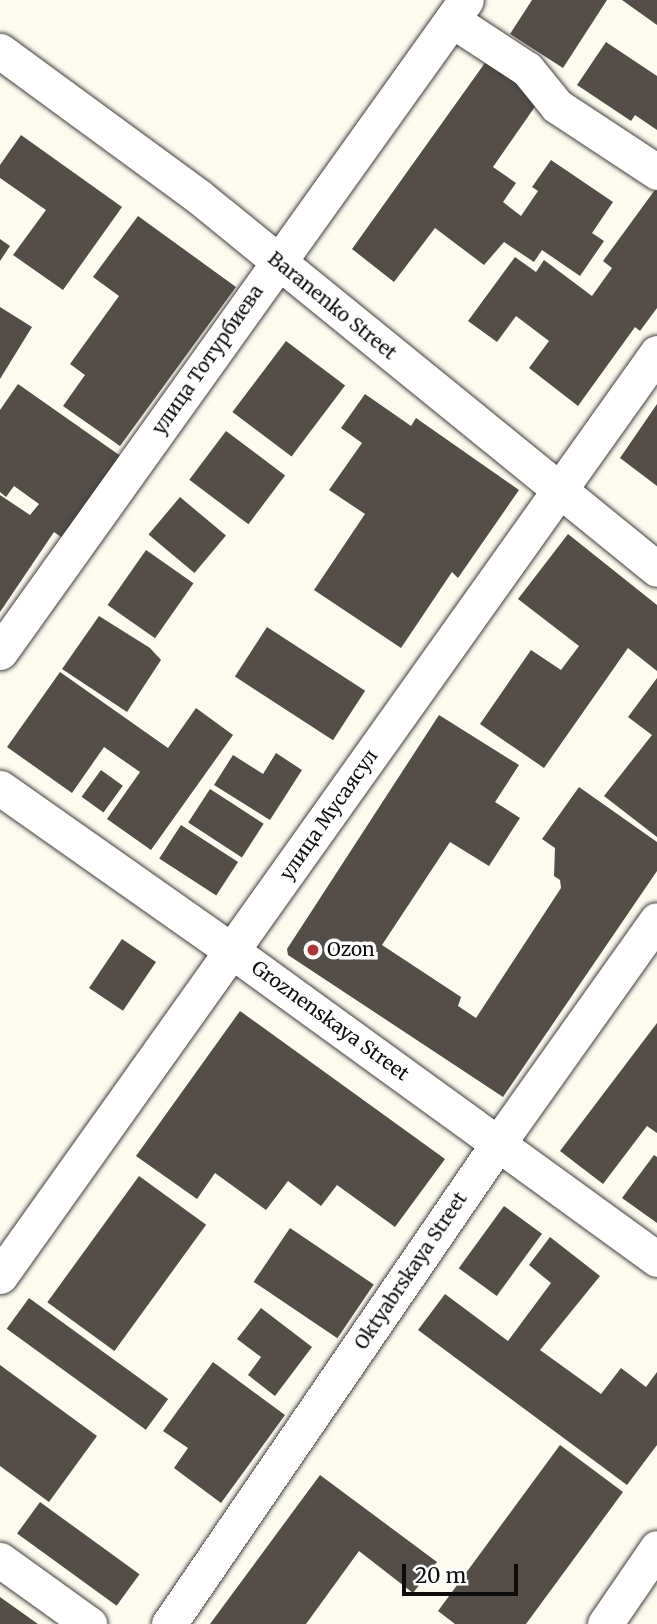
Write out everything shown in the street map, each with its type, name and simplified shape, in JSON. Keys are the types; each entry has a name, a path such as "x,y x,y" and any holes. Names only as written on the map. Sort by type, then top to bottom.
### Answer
{"street":[{"path":"459,10 527,69 557,106 657,172"},
{"name":"улица Тотурбиева","path":"0,652 459,10"},
{"name":"Baranenko Street","path":"4,62 198,196 657,569"},
{"name":"улица Мусаясул","path":"0,1276 657,353"},
{"name":"Groznenskaya Street","path":"0,788 499,1142 657,1259"},
{"name":"Oktyabrskaya Street","path":"169,1624 499,1142 657,920"},
{"path":"604,1624 657,1548"},
{"path":"0,1560 89,1624"}],"building":[{"path":"532,0 607,0 563,68 510,34"},
{"path":"622,0 657,0 657,25"},
{"path":"606,42 657,76 657,130 635,115 631,121 577,85"},
{"path":"487,60 543,95 493,167 516,183 503,202 521,216 538,191 532,187 551,160 613,202 592,233 604,241 580,276 542,250 534,262 504,242 484,265 435,228 394,282 352,249"},
{"path":"21,135 122,207 63,290 13,255 46,210 0,178 0,165"},
{"path":"657,187 657,308 640,331 635,327 578,406 529,368 549,341 516,316 497,342 468,321 515,257 536,272 544,260 592,296 612,268 603,261"},
{"path":"138,216 236,287 120,446 63,406 85,375 70,364 119,296 93,277"},
{"path":"0,239 10,246 0,261"},
{"path":"0,307 32,327 0,379"},
{"path":"286,341 345,386 292,457 232,412"},
{"path":"18,384 122,457 64,539 54,532 0,612 0,495 30,515 39,504 14,486 6,497 0,492 0,410"},
{"path":"365,394 411,426 416,418 519,490 458,578 452,572 401,648 314,590 365,514 329,490 362,443 341,428"},
{"path":"657,404 657,486 620,458"},
{"path":"226,431 285,476 248,524 189,480"},
{"path":"180,497 226,536 194,573 149,535"},
{"path":"568,534 657,605 657,671 628,648 544,768 480,724 531,650 561,670 579,646 518,599"},
{"path":"146,550 194,583 155,638 108,605"},
{"path":"99,616 150,648 161,660 127,712 62,669"},
{"path":"267,627 365,691 333,740 235,676"},
{"path":"60,672 168,748 196,708 233,735 151,850 107,819 140,772 104,747 72,793 7,747"},
{"path":"657,678 657,837 604,796 652,735 628,717"},
{"path":"439,715 519,765 495,802 520,818 489,866 450,842 382,945 461,997 458,1006 476,1018 561,888 560,880 554,876 555,848 542,839 579,787 657,842 657,871 503,1097 288,955 287,949"},
{"path":"276,753 302,770 270,820 214,785 233,755 263,774"},
{"path":"101,770 123,786 103,813 82,797"},
{"path":"210,789 264,824 242,857 188,823"},
{"path":"181,825 238,862 216,896 159,859"},
{"path":"122,939 156,962 123,1011 89,988"},
{"path":"240,1011 445,1159 395,1227 337,1185 321,1206 288,1181 266,1210 215,1173 197,1199 136,1156"},
{"path":"657,1023 657,1133 647,1126 603,1184 560,1151"},
{"path":"654,1155 657,1157 657,1223 622,1198"},
{"path":"139,1176 206,1225 114,1351 47,1302"},
{"path":"504,1206 542,1234 497,1296 459,1268"},
{"path":"290,1228 374,1284 337,1338 254,1282"},
{"path":"550,1237 600,1276 540,1350 601,1394 621,1368 646,1387 657,1372 657,1445 627,1485 418,1330 445,1294 508,1341 551,1283 529,1265"},
{"path":"29,1298 168,1399 146,1430 7,1329"},
{"path":"261,1308 312,1347 275,1396 248,1375 261,1357 237,1339"},
{"path":"213,1362 285,1415 221,1503 174,1468 188,1448 163,1431"},
{"path":"0,1365 97,1436 49,1502 0,1466"},
{"path":"560,1445 623,1492 526,1624 455,1624 438,1611"},
{"path":"320,1475 437,1562 413,1593 359,1551 306,1624 210,1624"},
{"path":"40,1502 140,1574 117,1606 17,1534"},
{"path":"0,1597 38,1624 0,1624"}],"place":[{"name":"Ozon","path":"313,950"}]}
